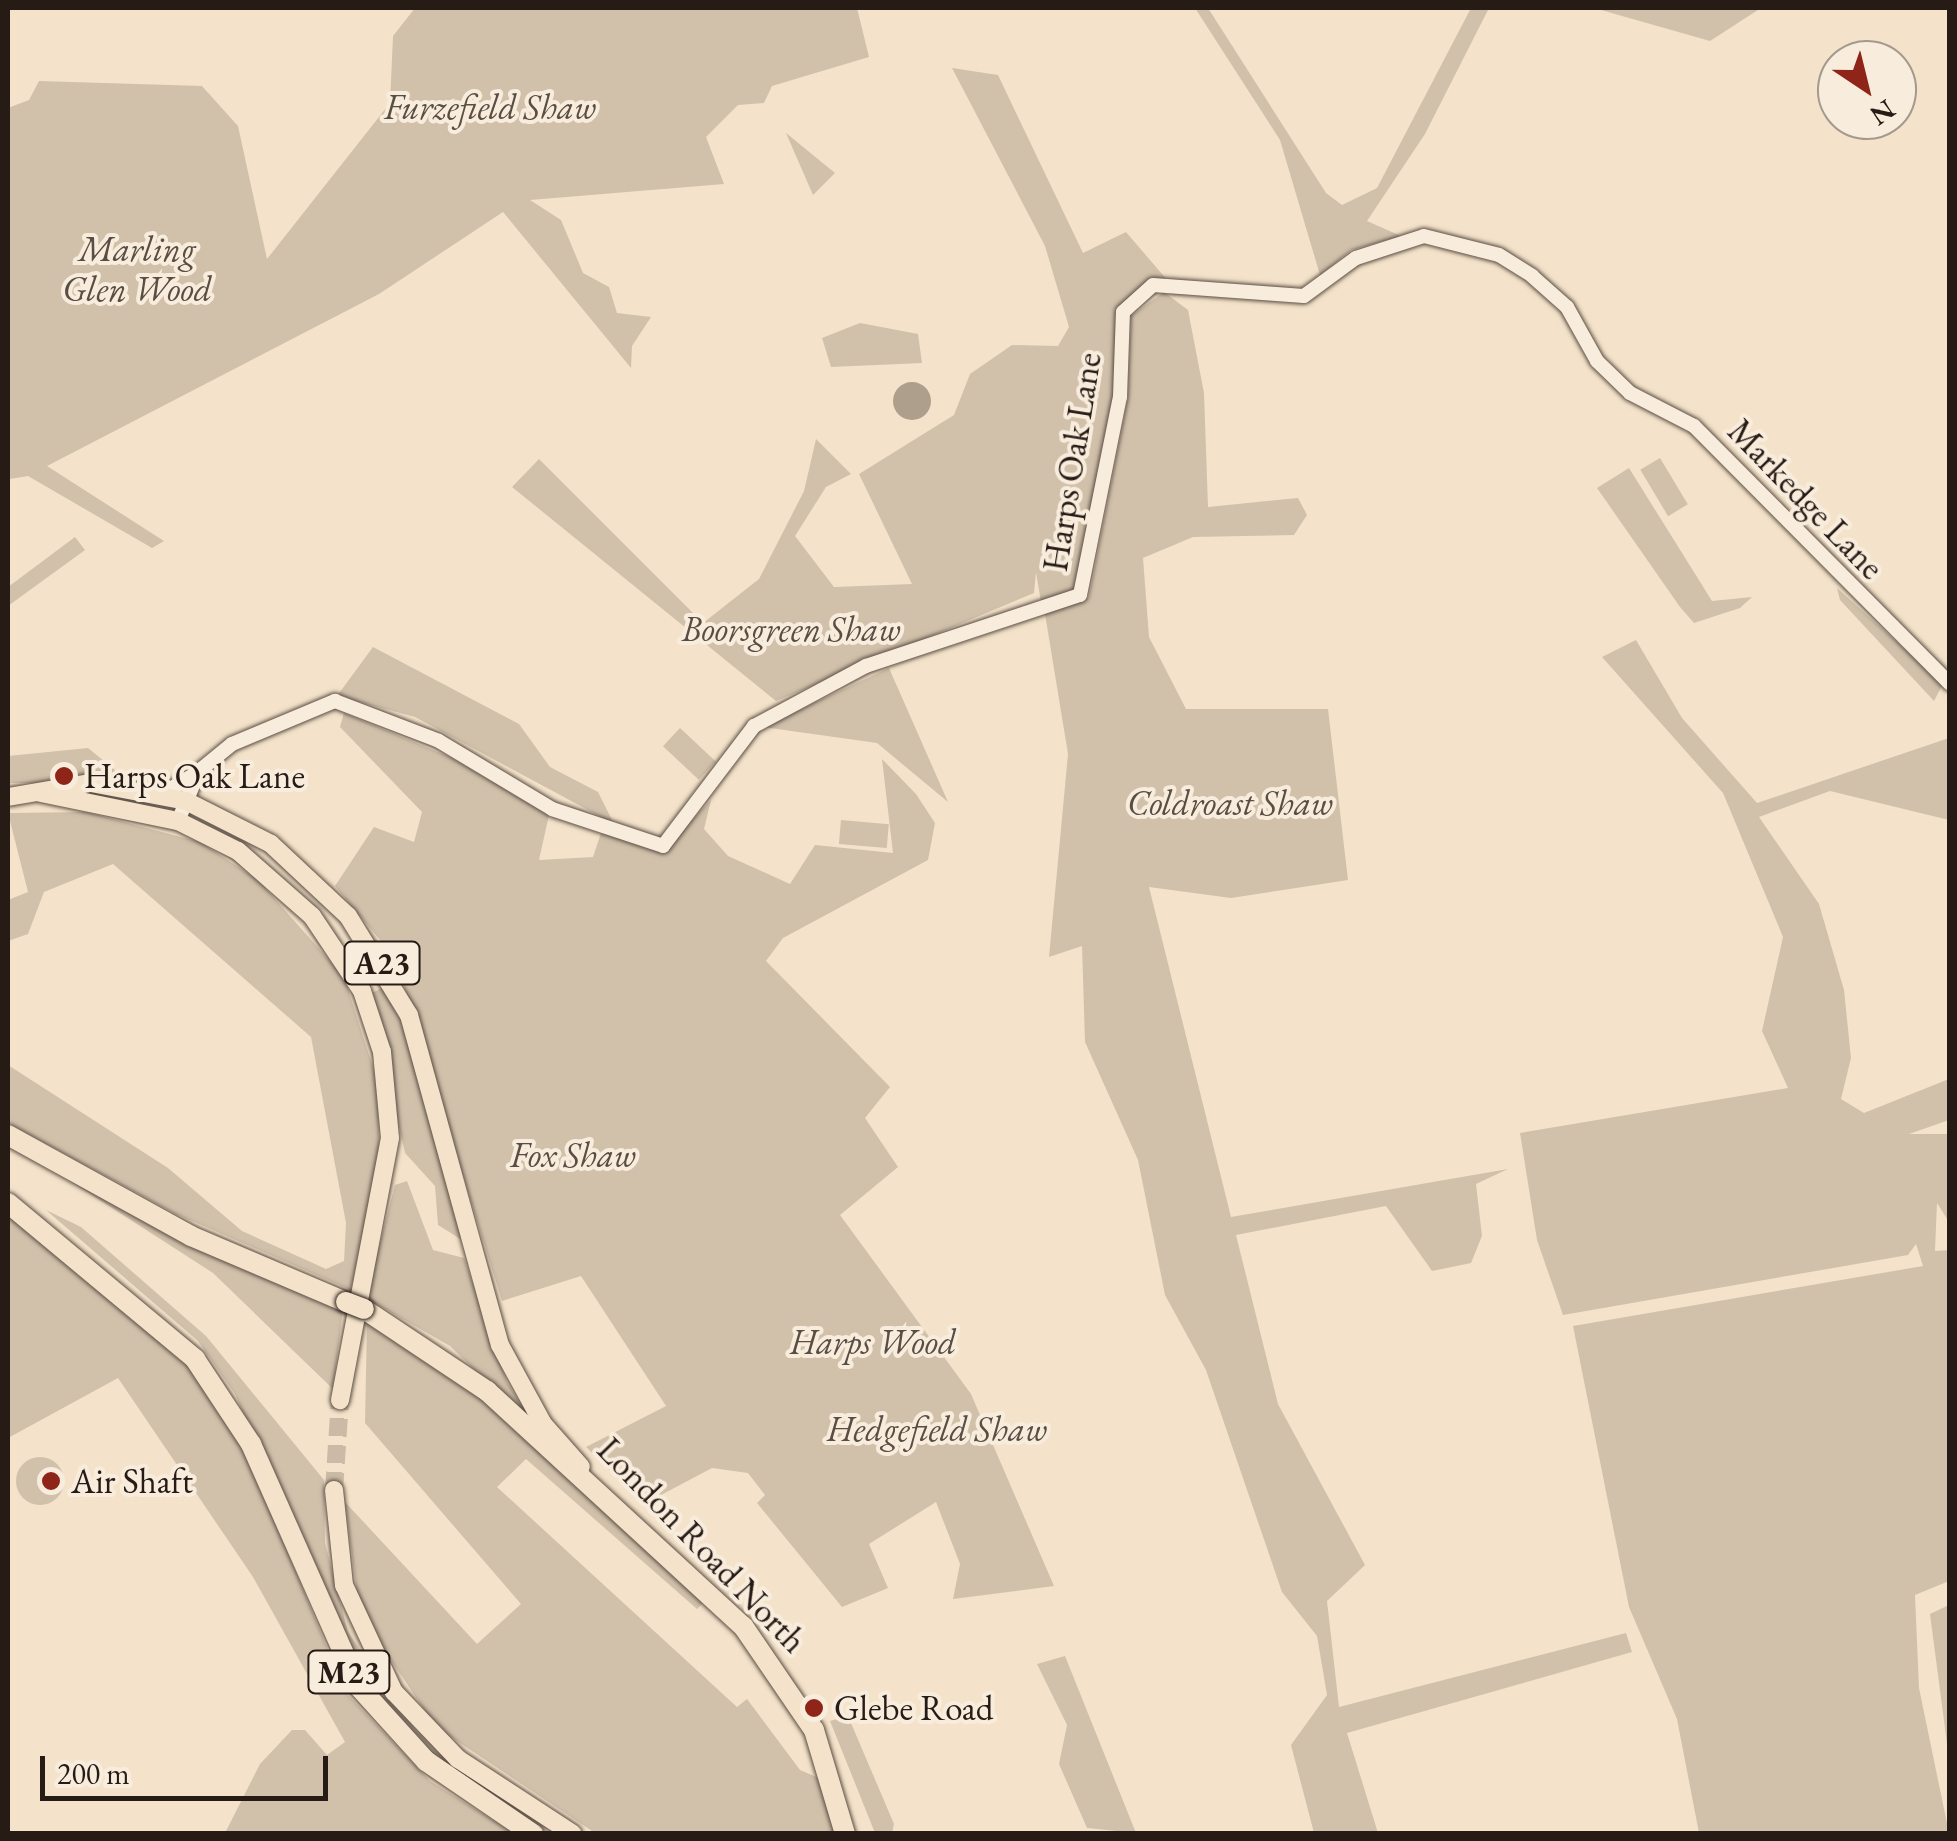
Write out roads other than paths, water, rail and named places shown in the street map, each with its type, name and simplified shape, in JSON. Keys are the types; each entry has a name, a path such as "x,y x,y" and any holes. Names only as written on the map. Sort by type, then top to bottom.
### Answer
{"highway":[{"path":"8,1135 191,1236 355,1306 458,1367 601,1496"},
{"name":"M23","path":"8,1204 195,1359 252,1444 358,1686 426,1761 533,1834"},
{"name":"London Road North","path":"601,1496 776,1666 825,1755 845,1834"}],"main road":[{"name":"London Road North","path":"8,796 91,783 186,801 292,860 389,974 424,1062 500,1345 543,1424 601,1496"},
{"name":"London Road North","path":"35,792 178,821 238,851 295,897 341,953 377,1031 390,1147 340,1400"},
{"path":"334,1490 344,1585 394,1692 458,1759 573,1834"}],"street":[{"name":"Markedge Lane","path":"1424,236 1498,255 1532,276 1567,306 1598,361 1630,393 1694,426 1950,684"},
{"name":"Harps Oak Lane","path":"198,771 232,744 335,701 439,741 552,809 663,846 754,726 866,666 1080,594 1120,397 1123,312 1153,285 1304,296 1356,258 1424,236"},
{"path":"162,794 198,771"},
{"path":"178,821 198,771"}],"tunnel":[{"path":"334,1490 340,1400"}],"place":[{"name":"Harps Oak Lane","path":"64,776"},
{"name":"Air Shaft","path":"51,1481"},
{"name":"Glebe Road","path":"814,1708"}],"park label":[{"name":"Furzefield Shaw","path":"490,107"},
{"name":"Marling Glen Wood","path":"137,269"},
{"name":"Boorsgreen Shaw","path":"791,629"},
{"name":"Coldroast Shaw","path":"1230,803"},
{"name":"Fox Shaw","path":"573,1155"},
{"name":"Harps Wood","path":"873,1342"},
{"name":"Hedgefield Shaw","path":"937,1429"}]}
